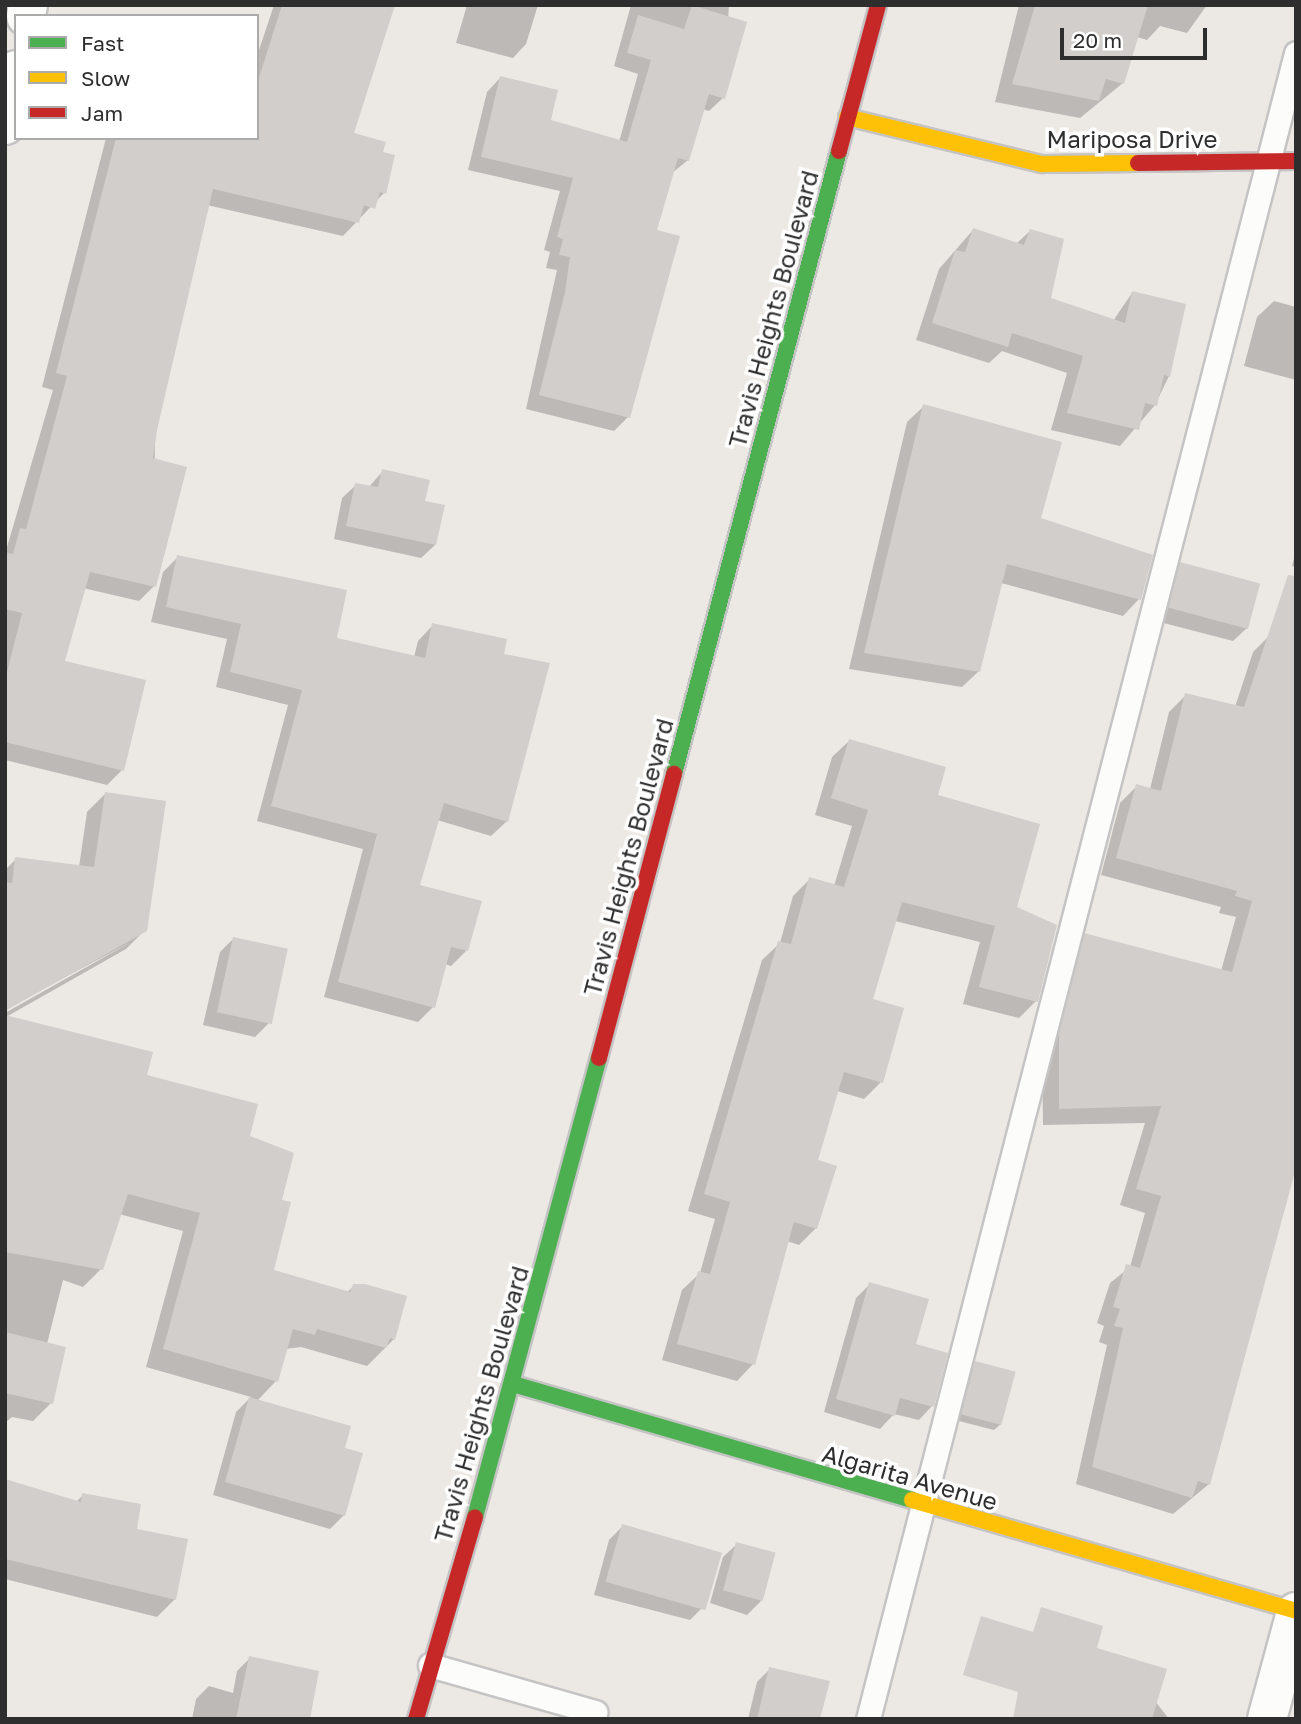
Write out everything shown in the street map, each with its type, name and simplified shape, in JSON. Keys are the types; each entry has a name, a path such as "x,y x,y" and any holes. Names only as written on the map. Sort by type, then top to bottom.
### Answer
{"street":[{"name":"Travis Heights Boulevard","path":"416,1719 513,1384 878,5"},
{"path":"5,125 14,80"},
{"name":"Mariposa Drive","path":"847,117 1042,164 1296,161"},
{"name":"Algarita Avenue","path":"513,1384 1296,1611"},
{"path":"1267,1719 1296,1611"}],"lane":[{"path":"868,1719 927,1506 1296,53"},
{"path":"430,1665 595,1712"}],"building":[{"path":"282,5 395,5 354,133 386,142 383,152 395,155 386,194 380,192 375,209 364,205 359,223 213,189 157,430 153,458 187,467 156,587 90,572 65,661 146,680 124,771 5,742 5,680 22,613 5,609 5,552 13,554 20,528 26,529 67,376 56,373 115,140 259,140 259,78"},
{"path":"692,5 747,22 725,99 709,94 689,161 678,158 657,230 680,236 630,418 539,395 565,292 570,257 559,255 563,239 557,237 573,178 481,157 500,76 558,90 551,120 627,142 651,60 627,53 638,15 684,29"},
{"path":"1035,5 1148,5 1124,84 1106,79 1099,101 1012,84"},
{"path":"973,228 1024,245 1030,229 1064,239 1051,298 1125,323 1132,291 1186,304 1170,377 1164,375 1157,406 1145,403 1139,430 1067,413 1083,356 1012,333 1008,347 932,323 955,250 965,252"},
{"path":"923,404 1062,442 1041,518 1153,555 1141,600 1007,564 980,672 864,653"},
{"path":"382,469 430,480 425,501 445,505 436,545 346,526 355,483 378,487"},
{"path":"177,555 347,590 337,638 425,658 432,623 507,639 504,654 550,663 508,822 444,803 420,885 482,901 468,951 451,947 435,1008 338,982 377,834 271,806 302,690 230,672 241,624 166,607"},
{"path":"1180,562 1260,583 1248,629 1168,607"},
{"path":"1288,575 1296,576 1296,1168 1210,1485 1198,1481 1192,1498 1092,1467 1123,1328 1114,1326 1120,1309 1113,1307 1126,1264 1140,1268 1161,1196 1136,1189 1161,1106 1059,1109 1059,1033 1084,933 1232,972 1252,901 1235,896 1237,891 1116,858 1136,784 1161,791 1185,693 1244,707"},
{"path":"849,739 946,767 938,795 1040,824 1017,907 1057,925 1038,1002 979,987 995,926 902,902 873,999 904,1008 883,1083 844,1072 818,1160 837,1166 817,1229 794,1222 755,1365 677,1344 698,1271 710,1274 730,1202 704,1194 778,941 791,944 809,877 844,887 868,810 831,798"},
{"path":"105,792 166,801 147,931 5,1011 5,882 12,883 15,857 94,867"},
{"path":"233,937 288,949 272,1024 217,1012"},
{"path":"5,1015 153,1052 147,1075 258,1104 250,1136 294,1153 282,1200 291,1202 274,1270 350,1292 353,1284 365,1284 407,1296 395,1340 390,1338 386,1348 317,1329 315,1335 293,1329 278,1382 163,1349 200,1213 128,1194 103,1270 5,1252"},
{"path":"869,1282 929,1299 916,1344 948,1353 934,1407 900,1398 895,1416 836,1399"},
{"path":"5,1332 66,1347 53,1404 5,1393"},
{"path":"975,1361 1016,1372 1001,1425 961,1414"},
{"path":"249,1397 351,1426 345,1448 363,1453 345,1516 225,1482"},
{"path":"5,1479 81,1502 82,1493 141,1504 137,1529 188,1539 176,1600 5,1559"},
{"path":"622,1524 722,1553 705,1610 605,1582"},
{"path":"736,1542 776,1553 763,1601 723,1590"},
{"path":"1041,1607 1103,1626 1097,1648 1167,1669 1152,1719 1013,1719 1018,1692 963,1675 981,1616 1033,1632"},
{"path":"249,1656 319,1671 310,1719 236,1719"},
{"path":"769,1667 830,1681 820,1719 757,1719"}],"traffic: fast":[{"path":"674,774 839,151"},
{"path":"475,1517 599,1058"},
{"path":"513,1384 912,1500"}],"traffic: slow":[{"path":"847,117 1042,164 1138,163"},
{"path":"912,1500 1296,1611"}],"traffic: jam":[{"path":"839,151 878,5"},
{"path":"1138,163 1296,161"},
{"path":"599,1058 674,774"},
{"path":"416,1719 475,1517"}]}
